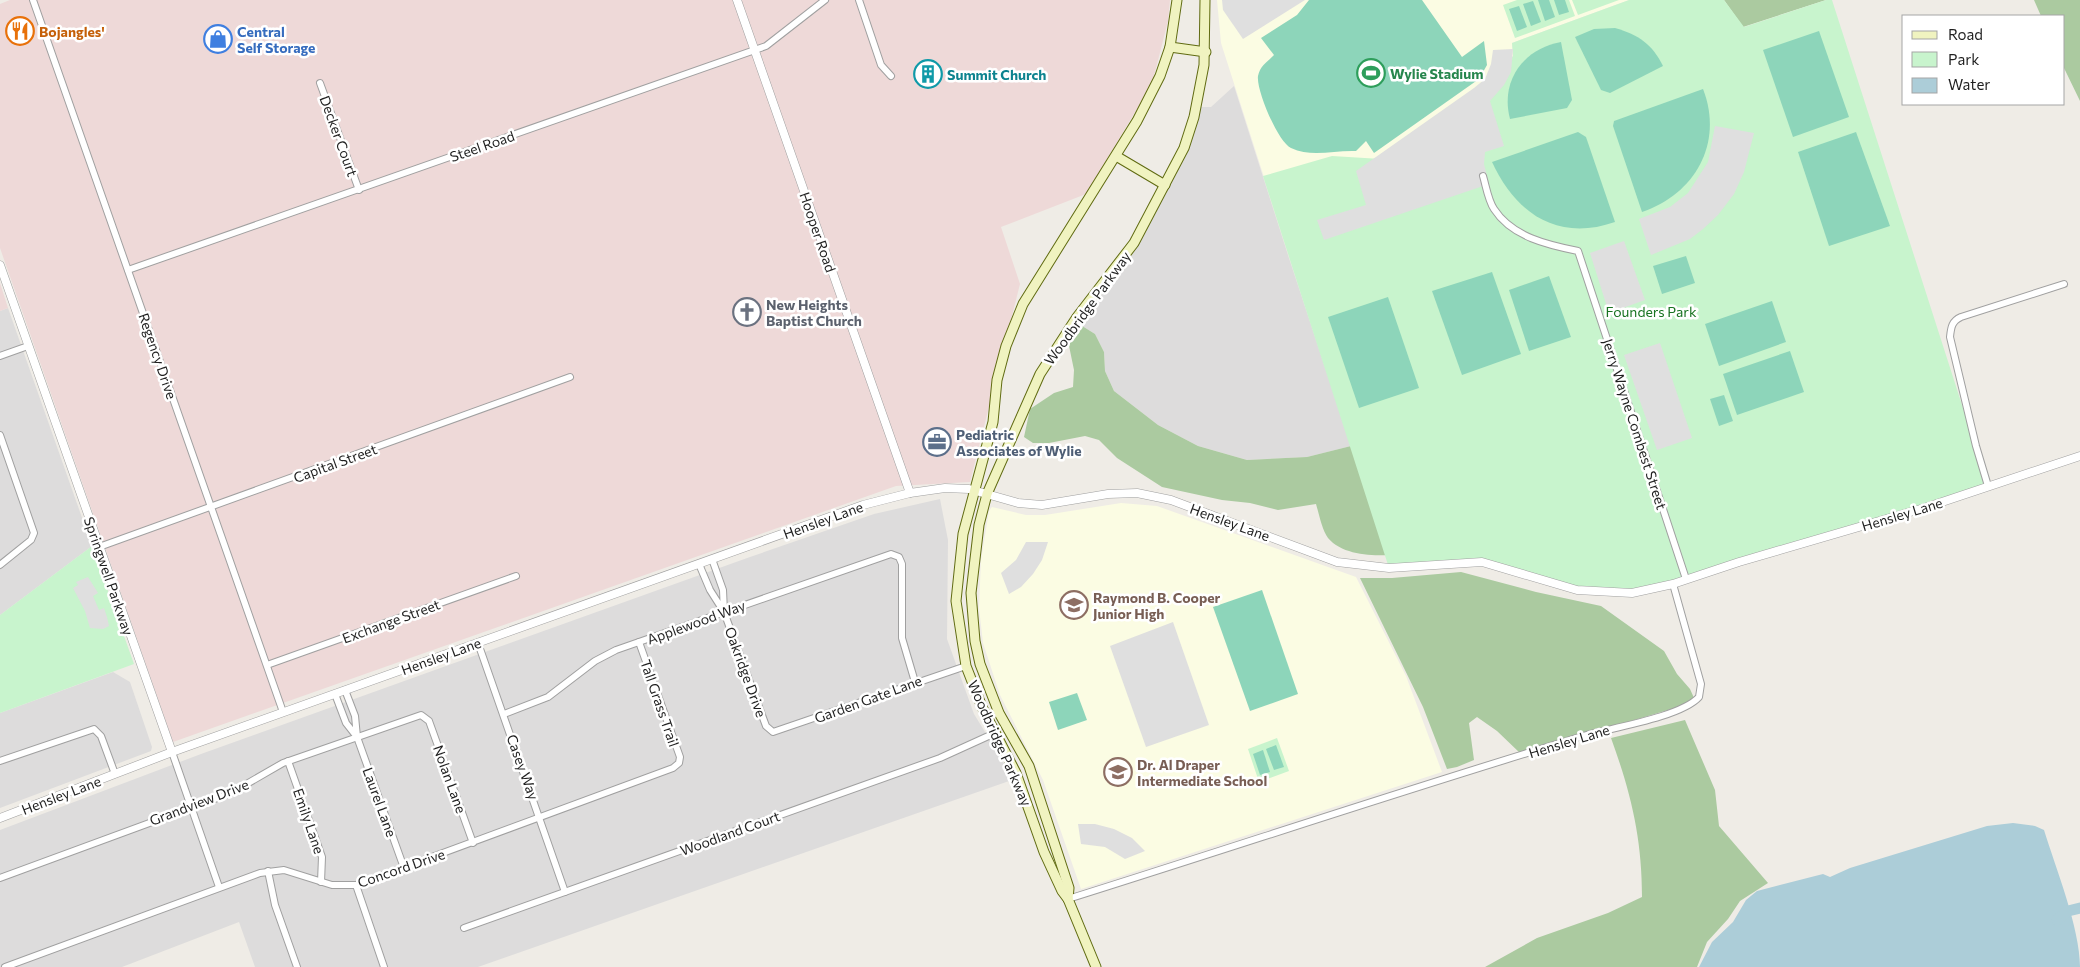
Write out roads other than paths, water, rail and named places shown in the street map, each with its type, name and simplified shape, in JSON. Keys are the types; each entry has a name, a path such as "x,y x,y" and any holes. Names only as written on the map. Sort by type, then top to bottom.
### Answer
{"main road":[{"name":"Woodbridge Parkway","path":"1096,967 1068,899 1044,852 1016,773 995,734 966,666 956,601 962,534 993,422 997,380 1006,346 1023,304 1116,156 1137,121 1160,76 1170,47 1177,0"},
{"name":"Woodbridge Parkway","path":"1068,899 1069,888 1029,766 999,713 980,664 975,641 971,593 979,525 987,494 1040,374 1078,317 1134,243 1184,148 1194,116 1206,52 1205,0"},
{"path":"1170,47 1206,52"},
{"path":"1116,156 1165,185"},
{"path":"966,666 980,664"},
{"path":"1004,749 1016,742"}],"street":[{"name":"Regency Drive","path":"33,0 283,712"},
{"name":"Hooper Road","path":"736,0 910,493"},
{"name":"Steel Road","path":"128,270 754,51 766,46 825,0"},
{"path":"859,0 881,65 891,76"},
{"name":"Decker Court","path":"320,83 359,190"},
{"name":"Jerry Wayne Combest Street","path":"1483,176 1494,208 1506,222 1528,237 1578,251 1686,579"},
{"name":"Springwell Parkway","path":"0,265 218,887"},
{"path":"1988,486 1976,446 1950,337 1951,326 1961,317 2064,284"},
{"path":"0,356 28,346"},
{"name":"Capital Street","path":"99,547 570,377"},
{"path":"0,435 34,531 34,536 0,565"},
{"name":"Hensley Lane","path":"0,818 283,712 863,505 910,493 945,488 974,490 1018,503 1042,505 1108,494 1137,493 1153,495 1337,562 1390,568 1482,562 1576,590 1632,593 1673,584 1924,508 2080,456"},
{"name":"Applewood Way","path":"504,714 548,697 595,661 639,642 892,554 899,557 903,581 902,638 915,682"},
{"name":"Oakridge Drive","path":"712,559 723,590 724,612"},
{"name":"Oakridge Drive","path":"699,564 710,590 724,612 766,726 770,731"},
{"name":"Exchange Street","path":"267,665 516,576"},
{"name":"Hensley Lane","path":"1068,899 1289,830 1392,795 1597,732 1685,708 1699,697 1701,684 1673,584"},
{"name":"Tall Grass Trail","path":"639,642 680,757 679,763"},
{"name":"Casey Way","path":"478,643 565,892"},
{"name":"Garden Gate Lane","path":"770,731 777,732 915,682 966,666"},
{"name":"Laurel Lane","path":"345,690 355,716 357,737 404,868"},
{"name":"Laurel Lane","path":"335,694 346,723 357,737"},
{"name":"Grandview Drive","path":"0,878 238,789 288,761 418,715 424,716"},
{"name":"Nolan Lane","path":"424,716 429,721 473,843"},
{"path":"0,762 90,729 97,730 115,774"},
{"name":"Woodland Court","path":"464,928 940,758 995,734"},
{"name":"Emily Lane","path":"288,761 322,857 321,882"},
{"name":"Concord Drive","path":"5,967 218,887 268,871 292,872 321,882 342,886 356,885 673,768 679,763"},
{"path":"268,871 275,905 297,967"},
{"path":"356,885 384,967"}],"water":[{"path":"2013,823 2035,826 2044,830 2072,917 2080,967 1699,967 1712,942 1733,922 1746,900 1757,891 1823,874 1830,877 1850,868 1987,826"}],"waterway":[{"path":"2057,920 2068,911 2080,908"}],"place":[{"name":"Bojangles'","path":"20,31"},
{"name":"Central Self Storage","path":"218,39"},
{"name":"Wylie Stadium","path":"1371,73"},
{"name":"Summit Church","path":"928,74"},
{"name":"New Heights Baptist Church","path":"747,312"},
{"name":"Pediatric Associates of Wylie","path":"937,442"},
{"name":"Raymond B. Cooper Junior High","path":"1074,605"},
{"name":"Dr. Al Draper Intermediate School","path":"1118,772"}],"park label":[{"name":"Founders Park","path":"1651,311"}]}
